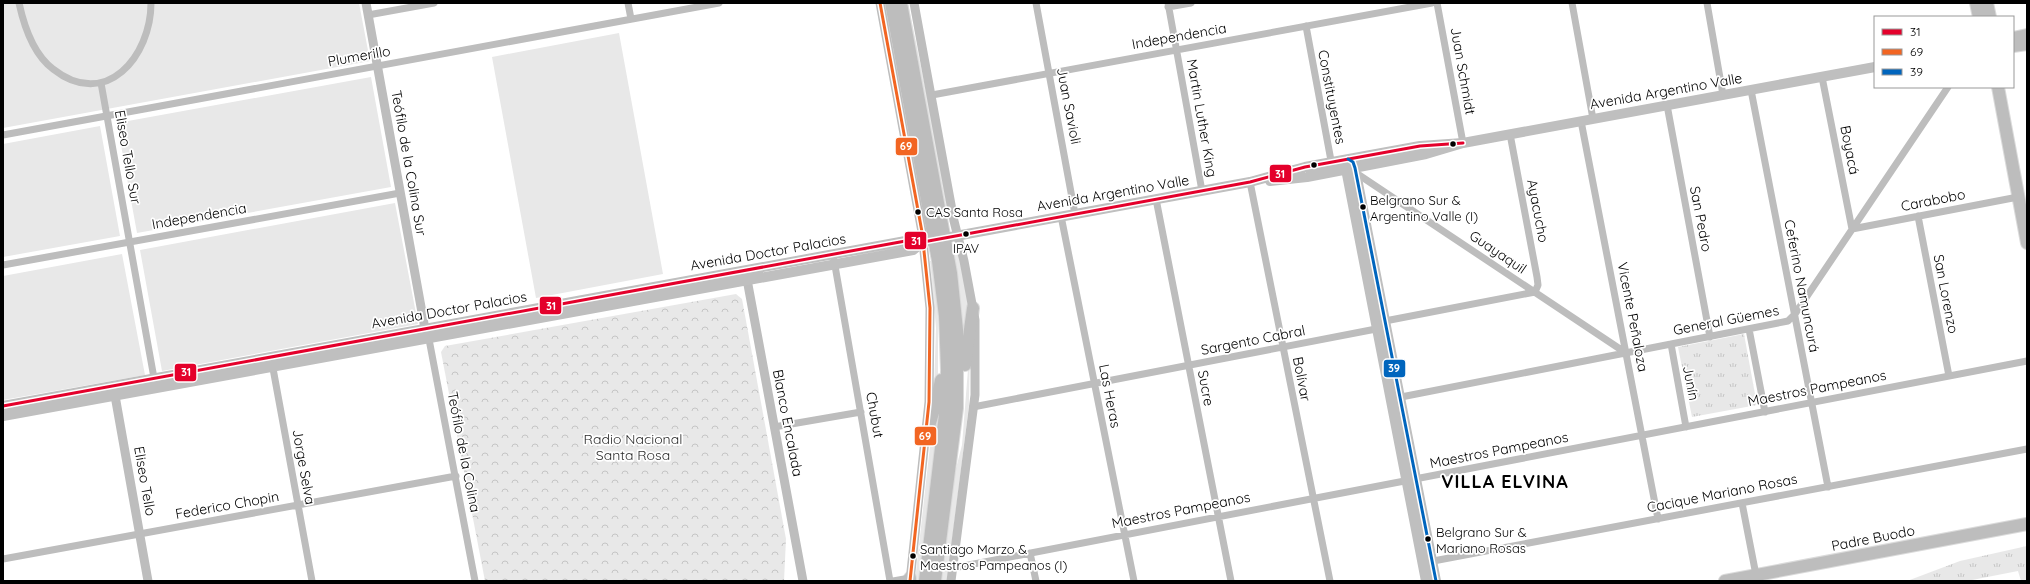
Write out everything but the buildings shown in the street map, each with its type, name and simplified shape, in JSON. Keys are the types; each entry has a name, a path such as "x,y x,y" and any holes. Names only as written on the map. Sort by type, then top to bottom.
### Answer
{"main road":[{"path":"891,3 940,273 947,344 946,406 925,581"},
{"path":"901,3 934,240 955,301 958,371 957,408 935,581"},
{"path":"1976,3 1979,16"},
{"path":"1987,3 1990,16"},
{"path":"2014,38 2027,35"},
{"path":"2014,46 2027,44"},
{"name":"Avenida Argentino Valle","path":"1332,167 1345,170 1356,170 1426,154 1463,143 1874,67"},
{"path":"1998,88 2027,242"},
{"name":"Avenida Argentino Valle","path":"934,240 1250,182 1293,179 1332,167 1348,159 1425,145 1463,143"},
{"path":"1395,398 1376,329 1345,170 1348,159 1353,162 1356,170 1385,321 1395,398 1427,562 1426,581"},
{"name":"Avenida Doctor Palacios","path":"3,416 114,391 272,362 425,329 834,259 913,250 934,240"},
{"path":"927,432 941,381 940,273"},
{"name":"Avenida Doctor Palacios","path":"3,406 114,391 154,378 430,338 746,275"},
{"path":"948,486 960,441 966,352 974,308"},
{"name":"Padre Buodo","path":"1725,581 2027,524"},
{"path":"1427,562 1436,581"}],"street":[{"path":"19,3 24,21 33,43 52,69 71,80 92,84 102,82 121,73 135,58 146,32 151,3"},
{"name":"Teófilo de la Colina Sur","path":"366,3 425,329"},
{"path":"368,15 434,3"},
{"path":"628,3 631,19"},
{"name":"Plumerillo","path":"3,135 719,3"},
{"path":"880,3 934,240 930,323 931,370 927,432 910,580 892,581"},
{"path":"914,3 958,236 974,308 976,345 973,407 951,581"},
{"name":"Juan Savioli","path":"1036,3 1075,214"},
{"path":"1168,5 1191,3"},
{"name":"Independencia","path":"932,95 1432,3"},
{"name":"Juan Schmidt","path":"1437,3 1463,143"},
{"path":"1572,3 1593,119"},
{"path":"1706,3 1723,95"},
{"name":"Martin Luther King","path":"1168,5 1202,191"},
{"name":"Constituyentes","path":"1306,26 1332,167"},
{"name":"Boyacá","path":"1822,77 1852,229"},
{"name":"Eliseo Tello Sur","path":"102,82 154,378"},
{"name":"General Güemes","path":"1395,398 1785,322 1795,314 1947,88"},
{"name":"Ceferino Namuncurá","path":"1751,90 1828,487"},
{"name":"San Pedro","path":"1667,105 1710,337"},
{"name":"Vicente Peñaloza","path":"1582,121 1658,519"},
{"name":"Ayacucho","path":"1510,134 1538,280 1535,292"},
{"name":"Guayaquil","path":"1356,170 1626,353"},
{"name":"Bolívar","path":"1250,182 1330,581"},
{"name":"Independencia","path":"3,265 400,193"},
{"name":"Carabobo","path":"1852,229 2018,197"},
{"name":"Sucre","path":"1156,199 1231,581"},
{"name":"Las Heras","path":"1061,216 1134,581"},
{"name":"San Lorenzo","path":"1918,216 1950,376"},
{"name":"Chubut","path":"834,259 892,581"},
{"name":"Blanco Encalada","path":"746,275 803,581"},
{"path":"1376,329 1385,321 1535,292"},
{"name":"Teófilo de la Colina","path":"425,329 430,338 475,581"},
{"name":"Sargento Cabral","path":"973,407 1376,329"},
{"path":"1749,329 1765,412"},
{"name":"Junín","path":"1670,344 1686,427"},
{"name":"Maestros Pampeanos","path":"953,568 2027,361"},
{"name":"Jorge Selva","path":"272,362 312,581"},
{"name":"Eliseo Tello","path":"114,391 148,581"},
{"path":"774,427 861,412"},
{"name":"Cacique Mariano Rosas","path":"1427,562 2027,449"},
{"name":"Federico Chopin","path":"3,559 456,476"},
{"path":"1742,503 1756,575"},
{"path":"1030,553 1036,581"}],"green space":[{"path":"3,3 359,3 370,61 3,128"},
{"path":"906,3 908,3 935,135 949,218 948,220"},
{"path":"619,33 663,274 536,298 492,57"},
{"path":"371,77 391,187 137,233 117,123"},
{"path":"100,126 120,236 3,257 3,144"},
{"path":"395,203 418,324 162,371 140,250"},
{"path":"122,254 145,375 3,400 3,276"},
{"path":"959,255 968,303 964,345 960,297 953,256"},
{"path":"930,261 933,261 938,285 938,377 934,390 936,328"},
{"name":"Radio Nacional Santa Rosa","path":"736,294 742,299 786,539 784,581 485,581 441,352 445,346"},
{"path":"1744,334 1757,405 1692,417 1678,347"},
{"path":"970,344 969,405 947,581 940,581 952,484 962,445"},
{"path":"941,398 920,581 915,581 931,437"},
{"path":"2027,546 2027,581 2021,581 2018,571 1967,581 1907,581 1960,561"}],"transit line":[{"name":"69","path":"880,3 922,232 930,308 929,402 910,581"},
{"name":"31","path":"3,406 911,240 923,242 1250,182 1305,167 1420,146 1463,143"},
{"name":"39","path":"1348,159 1353,162 1355,168 1436,581"}],"place":[{"name":"Belgrano Sur & Argentino Valle (I)","path":"1363,207"},
{"name":"CAS Santa Rosa","path":"918,212"},
{"name":"IPAV","path":"966,234"},
{"name":"Belgrano Sur & Mariano Rosas","path":"1428,539"},
{"name":"Santiago Marzo & Maestros Pampeanos (I)","path":"913,556"}],"district":[{"name":"VILLA ELVINA","path":"1505,482"}]}
